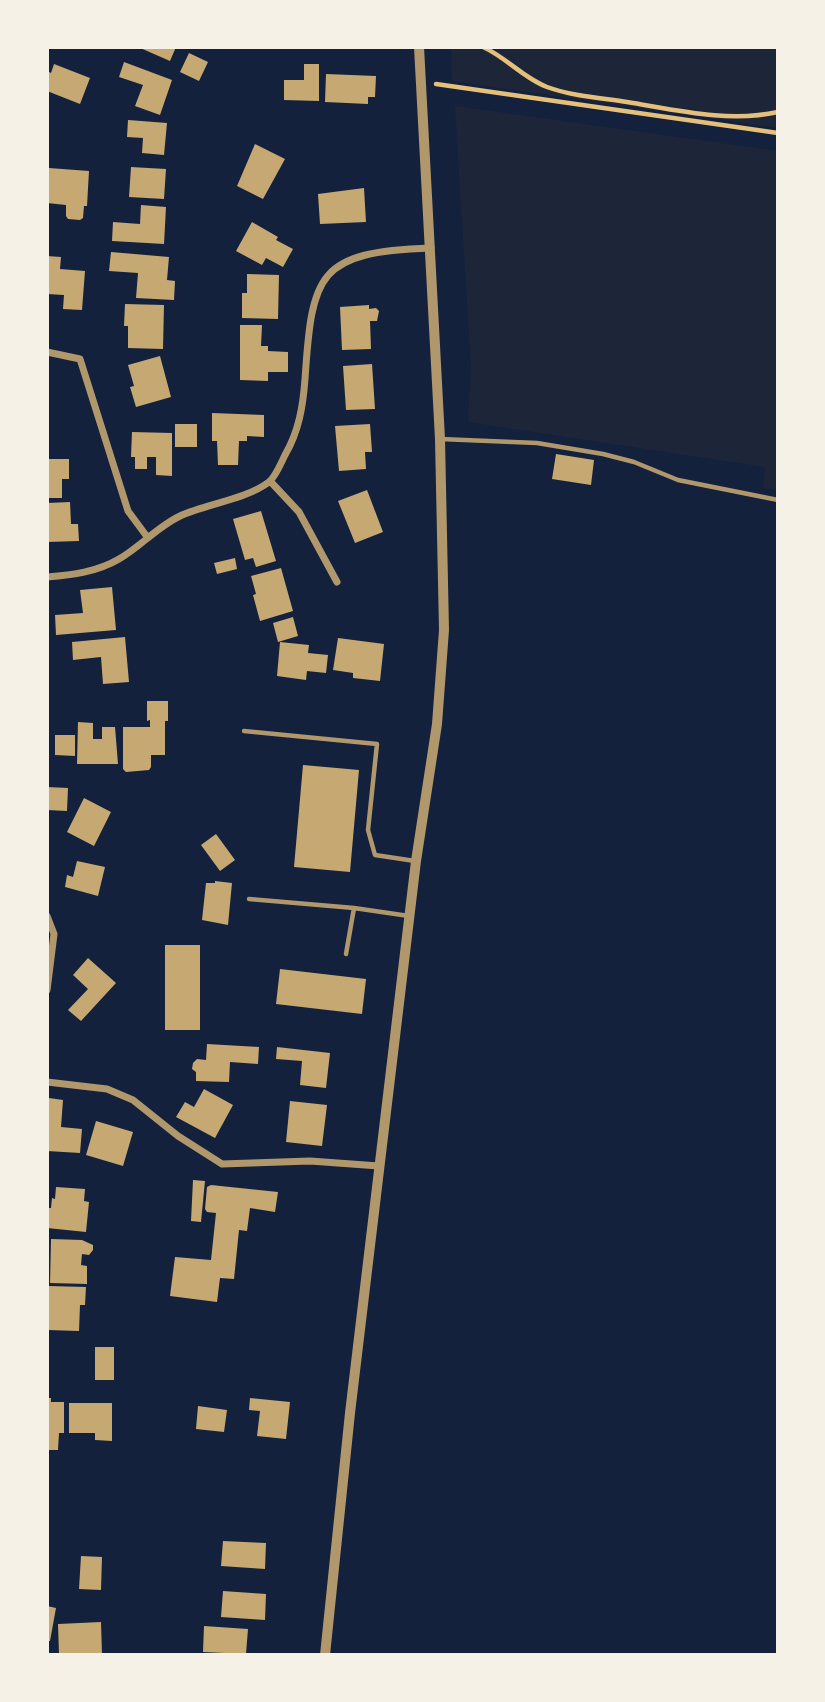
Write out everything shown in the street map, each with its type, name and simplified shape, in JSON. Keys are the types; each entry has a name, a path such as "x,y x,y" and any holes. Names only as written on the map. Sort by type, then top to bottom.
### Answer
{"street":[{"path":"325,1655 379,1166 416,861 437,724 444,630 440,439 419,47"},
{"path":"47,577 79,574 118,560 179,516 229,500 270,481 296,437 303,401 312,307 321,282 341,264 366,254 391,249 430,248"},
{"path":"47,352 80,359 128,511 148,538"},
{"path":"270,481 299,512 337,582"},
{"path":"47,916 54,934 47,990"},
{"path":"47,1082 107,1089 133,1100 178,1136 222,1164 310,1161 379,1166"}],"lane":[{"path":"440,439 537,443 603,454 634,462 678,480 778,500"},
{"path":"244,731 377,744 368,830 375,855 416,861"},
{"path":"249,899 410,916"},
{"path":"346,954 354,908"}],"path":[{"path":"482,47 496,53 546,86 583,96 725,115 757,117 778,113"},
{"path":"421,82 778,133"}],"shaded area":[{"path":"451,47 778,47 778,128 452,81"},
{"path":"455,106 778,151 778,490 763,488 765,467 468,422 471,365"}],"building":[{"path":"138,47 176,47 170,61"},
{"path":"189,53 208,62 199,81 180,72"},
{"path":"124,62 172,80 160,115 135,106 143,85 119,77"},
{"path":"54,64 90,78 80,104 47,91 47,71 51,73"},
{"path":"304,64 319,64 319,101 284,100 284,80 304,80"},
{"path":"326,74 376,76 375,97 368,97 368,104 325,102"},
{"path":"128,120 167,123 164,155 142,153 143,138 127,137"},
{"path":"255,144 285,159 263,199 237,186"},
{"path":"131,167 166,169 164,199 129,197"},
{"path":"49,168 89,171 87,206 84,206 83,218 80,220 68,219 66,205 47,203"},
{"path":"364,188 366,222 320,224 318,194"},
{"path":"141,205 166,207 164,244 112,241 113,222 140,224"},
{"path":"252,222 293,249 283,267 266,258 262,265 236,251"},
{"path":"111,252 169,257 167,280 175,281 174,300 136,298 138,273 109,271"},
{"path":"47,256 61,257 60,269 85,271 82,310 63,309 64,295 47,294"},
{"path":"247,274 279,275 278,319 242,318 242,293 247,293"},
{"path":"125,304 164,305 163,349 128,348 128,326 124,326"},
{"path":"369,305 369,309 376,308 379,311 377,321 370,321 371,349 342,350 340,307"},
{"path":"240,325 262,325 261,346 268,346 268,351 288,352 288,372 268,372 268,381 240,380"},
{"path":"160,356 171,397 136,407 130,387 134,386 128,365"},
{"path":"372,364 375,409 346,410 343,366"},
{"path":"212,413 264,415 264,437 247,436 247,441 239,441 238,465 218,465 217,441 212,441"},
{"path":"175,424 197,424 197,447 175,447"},
{"path":"370,424 372,452 365,452 366,469 339,471 335,426"},
{"path":"132,432 172,433 172,476 156,475 156,457 147,457 147,469 135,469 135,457 131,457"},
{"path":"556,454 594,460 591,485 552,479"},
{"path":"47,459 69,459 69,479 62,479 62,498 47,498"},
{"path":"367,490 383,532 355,543 338,501"},
{"path":"70,502 71,524 78,524 79,541 47,542 47,503"},
{"path":"261,511 276,561 256,567 253,558 245,560 233,519"},
{"path":"235,558 237,569 217,574 214,563"},
{"path":"281,568 293,611 260,621 251,576"},
{"path":"112,587 116,630 56,635 55,615 83,613 80,590"},
{"path":"293,617 298,636 278,642 273,623"},
{"path":"125,637 129,682 103,684 101,657 73,660 72,642"},
{"path":"338,638 384,644 380,681 353,678 353,673 333,670"},
{"path":"280,642 309,645 308,653 328,655 326,673 307,671 306,680 277,676"},
{"path":"147,701 168,701 165,755 151,755 149,770 126,772 123,769 123,727 150,727 150,720 147,721"},
{"path":"78,722 93,723 93,739 102,739 102,727 115,727 118,764 77,764"},
{"path":"55,735 75,735 75,756 55,755"},
{"path":"303,765 359,770 350,872 294,867"},
{"path":"47,787 68,788 67,811 47,810"},
{"path":"84,798 111,812 94,846 67,832"},
{"path":"216,834 235,860 220,871 201,845"},
{"path":"77,861 105,867 98,896 65,887 67,875 73,877"},
{"path":"206,883 232,883 228,925 202,920"},
{"path":"165,945 200,945 200,1030 165,1030"},
{"path":"88,958 116,983 81,1021 68,1010 88,989 73,975"},
{"path":"280,969 366,979 362,1014 276,1004"},
{"path":"207,1044 259,1047 258,1064 230,1062 229,1082 196,1081 193,1063 197,1059 206,1060"},
{"path":"277,1047 330,1053 326,1088 300,1085 302,1061 276,1059"},
{"path":"204,1089 233,1105 215,1138 176,1117 185,1102 194,1107"},
{"path":"49,1098 63,1100 61,1127 82,1129 80,1153 47,1151"},
{"path":"290,1101 327,1105 322,1146 286,1142"},
{"path":"96,1121 133,1132 123,1166 86,1155"},
{"path":"193,1180 205,1181 201,1222 191,1221"},
{"path":"211,1185 278,1192 275,1212 250,1208 247,1231 239,1230 234,1279 220,1278 217,1302 170,1296 175,1257 211,1260 216,1213 207,1212 205,1209 207,1187"},
{"path":"56,1187 85,1189 84,1201 89,1202 86,1232 47,1228 48,1208 51,1208 52,1198 55,1199"},
{"path":"51,1239 82,1240 93,1245 89,1255 82,1254 81,1265 87,1266 87,1284 50,1283"},
{"path":"49,1286 86,1287 85,1305 80,1305 79,1331 48,1330"},
{"path":"95,1347 114,1347 114,1380 95,1380"},
{"path":"47,1398 51,1398 51,1402 64,1402 64,1433 59,1433 58,1450 47,1450"},
{"path":"250,1398 290,1402 286,1439 257,1436 260,1411 249,1410"},
{"path":"69,1403 112,1403 112,1441 95,1440 95,1433 69,1433"},
{"path":"198,1406 227,1410 224,1432 196,1429"},
{"path":"223,1541 266,1543 265,1569 221,1566"},
{"path":"81,1556 102,1557 101,1590 79,1589"},
{"path":"223,1591 266,1594 265,1620 221,1617"},
{"path":"47,1606 56,1608 50,1641 47,1641"},
{"path":"101,1622 102,1655 59,1655 58,1624"},
{"path":"204,1626 248,1629 246,1654 203,1652"}]}
